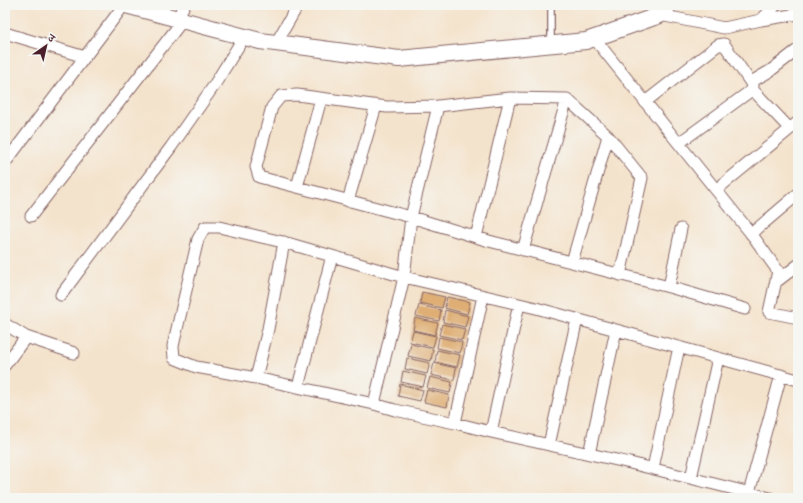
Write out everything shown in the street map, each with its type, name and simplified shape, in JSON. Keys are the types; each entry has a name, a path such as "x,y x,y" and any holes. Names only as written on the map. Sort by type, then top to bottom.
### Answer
{"street":[{"path":"5,163 125,5 182,14 260,41 399,59 586,41 665,10 724,28 798,14"},
{"path":"276,43 298,5"},
{"path":"761,20 776,5"},
{"path":"31,216 182,14"},
{"path":"5,33 85,57"},
{"path":"61,295 171,147 213,87 244,36"},
{"path":"594,38 751,234 778,271 769,312 798,318"},
{"path":"645,102 718,45 724,44 751,85 794,126 716,190"},
{"path":"679,143 749,92 751,85 797,51"},
{"path":"620,275 642,178 608,136 567,99 510,98 438,106 387,107 297,95 281,96 272,107 256,167 259,177 411,217 523,250 745,308"},
{"path":"476,237 510,98"},
{"path":"298,187 321,99"},
{"path":"523,250 567,99"},
{"path":"348,201 376,106"},
{"path":"374,404 404,277 411,217 438,106"},
{"path":"572,262 608,136"},
{"path":"751,234 798,194"},
{"path":"770,498 653,468 374,404 256,378 196,367 174,358 173,346 198,239 206,227 219,227 284,242 404,277 519,304 798,380"},
{"path":"668,287 681,229"},
{"path":"256,378 268,329 284,242"},
{"path":"298,387 332,256"},
{"path":"776,282 798,265"},
{"path":"455,423 483,296"},
{"path":"491,432 519,304"},
{"path":"550,445 576,319"},
{"path":"5,324 26,337 74,353"},
{"path":"590,454 616,330"},
{"path":"5,365 26,337"},
{"path":"653,468 679,348"},
{"path":"691,478 718,358"},
{"path":"749,493 781,375"}],"lane":[{"path":"551,5 551,44"}],"building":[{"path":"422,292 445,297 442,308 420,303"},
{"path":"447,297 470,302 467,314 445,308"},
{"path":"419,305 441,310 439,321 416,316"},
{"path":"445,310 468,316 465,327 443,322"},
{"path":"415,318 438,323 435,335 413,330"},
{"path":"442,324 465,329 462,340 439,335"},
{"path":"413,331 436,336 433,347 410,342"},
{"path":"439,337 462,342 460,353 437,348"},
{"path":"411,344 433,349 431,361 408,356"},
{"path":"437,350 460,355 457,367 435,362"},
{"path":"407,358 430,363 427,374 405,369"},
{"path":"434,363 456,368 454,380 431,375"},
{"path":"403,371 426,376 423,387 401,382"},
{"path":"430,377 452,382 450,393 427,388"},
{"path":"400,384 423,390 420,401 398,396"},
{"path":"427,390 449,395 447,407 424,402"}]}
